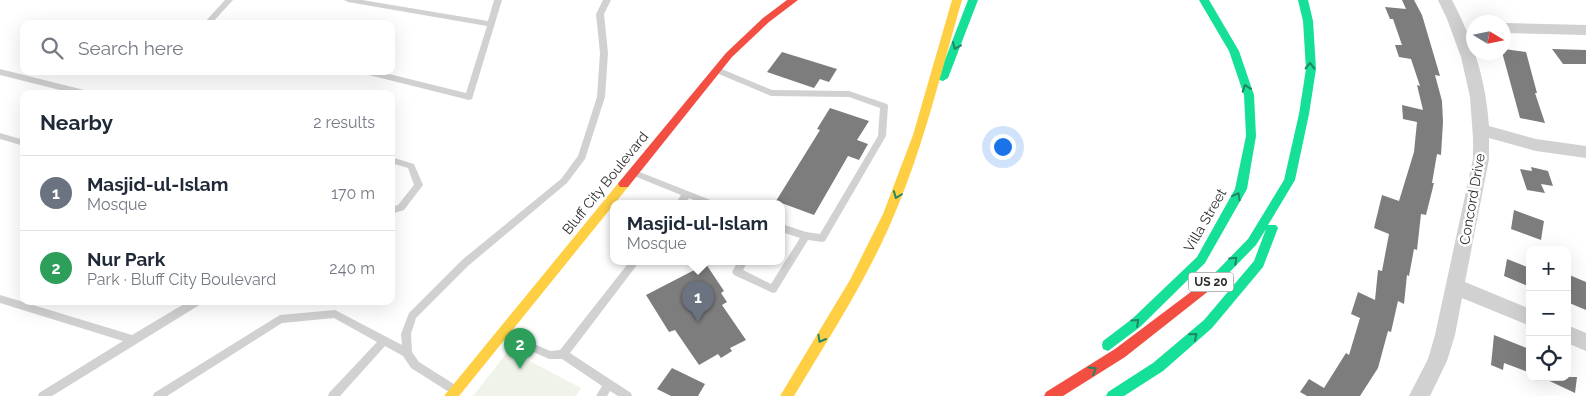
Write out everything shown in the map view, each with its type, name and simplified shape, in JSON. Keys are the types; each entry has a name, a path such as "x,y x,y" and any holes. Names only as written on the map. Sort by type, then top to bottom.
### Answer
{"main road":[{"name":"Bluff City Boulevard","path":"453,393 717,70 746,38 793,0"},
{"path":"914,150 957,0"},
{"path":"787,396 854,281 889,216 973,0"},
{"name":"Villa Street","path":"1044,396 1136,323 1201,260 1241,189 1251,136 1249,95 1234,51 1204,0"},
{"name":"US 20","path":"1051,396 1120,353 1206,287 1252,242 1289,180 1304,114 1310,69 1308,22 1303,0"},
{"path":"1113,396 1158,367 1208,324 1259,264 1289,180"}],"street":[{"name":"Concord Drive","path":"1445,0 1466,24"},
{"path":"1511,28 1586,30"},
{"name":"Concord Drive","path":"1418,396 1437,361 1456,286 1481,159 1482,130 1471,60"},
{"path":"1482,130 1536,145 1586,152"},
{"path":"1456,286 1526,316"},
{"path":"1571,336 1586,342"}],"lane":[{"path":"211,20 229,0"},
{"path":"348,0 491,24"},
{"path":"381,75 469,97 498,0"},
{"path":"406,353 406,334 412,316 465,263 564,181 582,157 601,97 604,53 600,14 607,0"},
{"path":"717,70 771,93 849,94 884,106 882,136 822,238 806,236 785,229"},
{"path":"0,72 72,90"},
{"path":"0,136 20,142"},
{"path":"395,161 411,166 419,185 401,208 395,210"},
{"path":"632,172 702,200"},
{"path":"682,200 687,194"},
{"path":"741,265 737,272 773,288 806,236"},
{"path":"563,354 632,265"},
{"path":"0,300 133,340"},
{"path":"44,396 191,305"},
{"path":"158,396 280,319 335,314 406,353 415,365 453,393"},
{"path":"502,334 549,355 563,354 627,396"},
{"path":"333,396 384,341"},
{"path":"601,396 609,385"}],"shaded area":[{"path":"509,350 581,388 576,396 473,396"}],"building":[{"path":"1402,0 1414,0 1422,15 1440,76 1435,75 1442,101 1441,155 1437,154 1432,183 1434,183 1426,215 1421,214 1417,250 1414,249 1409,276 1407,275 1404,304 1398,301 1391,332 1388,331 1378,368 1360,396 1307,396 1300,392 1309,379 1324,388 1346,353 1349,355 1360,318 1351,314 1358,292 1375,300 1378,270 1382,271 1389,234 1374,228 1382,195 1399,201 1414,152 1417,122 1403,119 1402,105 1423,110 1417,85 1420,86 1411,59 1399,57 1395,45 1402,45 1393,19 1390,19 1385,7 1406,9"},
{"path":"1552,49 1586,50 1586,64 1563,64"},
{"path":"1511,50 1526,52 1537,93 1535,93 1545,123 1520,118 1504,60 1511,60"},
{"path":"782,52 837,69 829,82 820,79 814,88 767,72"},
{"path":"830,108 869,121 857,140 868,144 859,160 848,156 814,215 785,204 785,200 777,200 820,130 817,129"},
{"path":"1531,167 1548,171 1553,186 1541,184 1545,193 1527,190 1520,169 1532,171"},
{"path":"1514,210 1544,221 1541,240 1511,229"},
{"path":"1507,259 1526,266 1526,285 1504,276"},
{"path":"707,265 724,291 721,293 727,302 722,305 746,340 730,348 732,351 721,358 718,354 699,365 675,330 669,332 646,295"},
{"path":"1571,276 1586,282 1586,310 1571,304"},
{"path":"1494,335 1526,348 1526,371 1504,363 1503,370 1491,365"},
{"path":"672,368 705,384 698,396 671,396 657,389"},
{"path":"1571,377 1577,377 1575,393 1550,381 1571,381"}],"traffic: fast":[{"path":"943,78 973,0"},
{"path":"1108,345 1136,323 1201,260 1241,189 1251,136 1249,95 1234,51 1204,0"},
{"path":"1216,278 1252,242 1289,180 1304,114 1311,69 1308,21 1303,0"},
{"path":"1113,396 1158,367 1208,324 1259,264 1272,228"}],"traffic: slow":[{"path":"787,396 867,261 889,214 918,135 957,0"},
{"path":"611,200 624,184"},
{"path":"451,396 610,201"}],"traffic: jam":[{"path":"624,184 729,55 766,20 793,0"},
{"path":"1051,396 1120,353 1216,278"}],"place":[{"name":"Masjid-ul-Islam","path":"698,322"},
{"name":"Nur Park","path":"520,369"}]}
